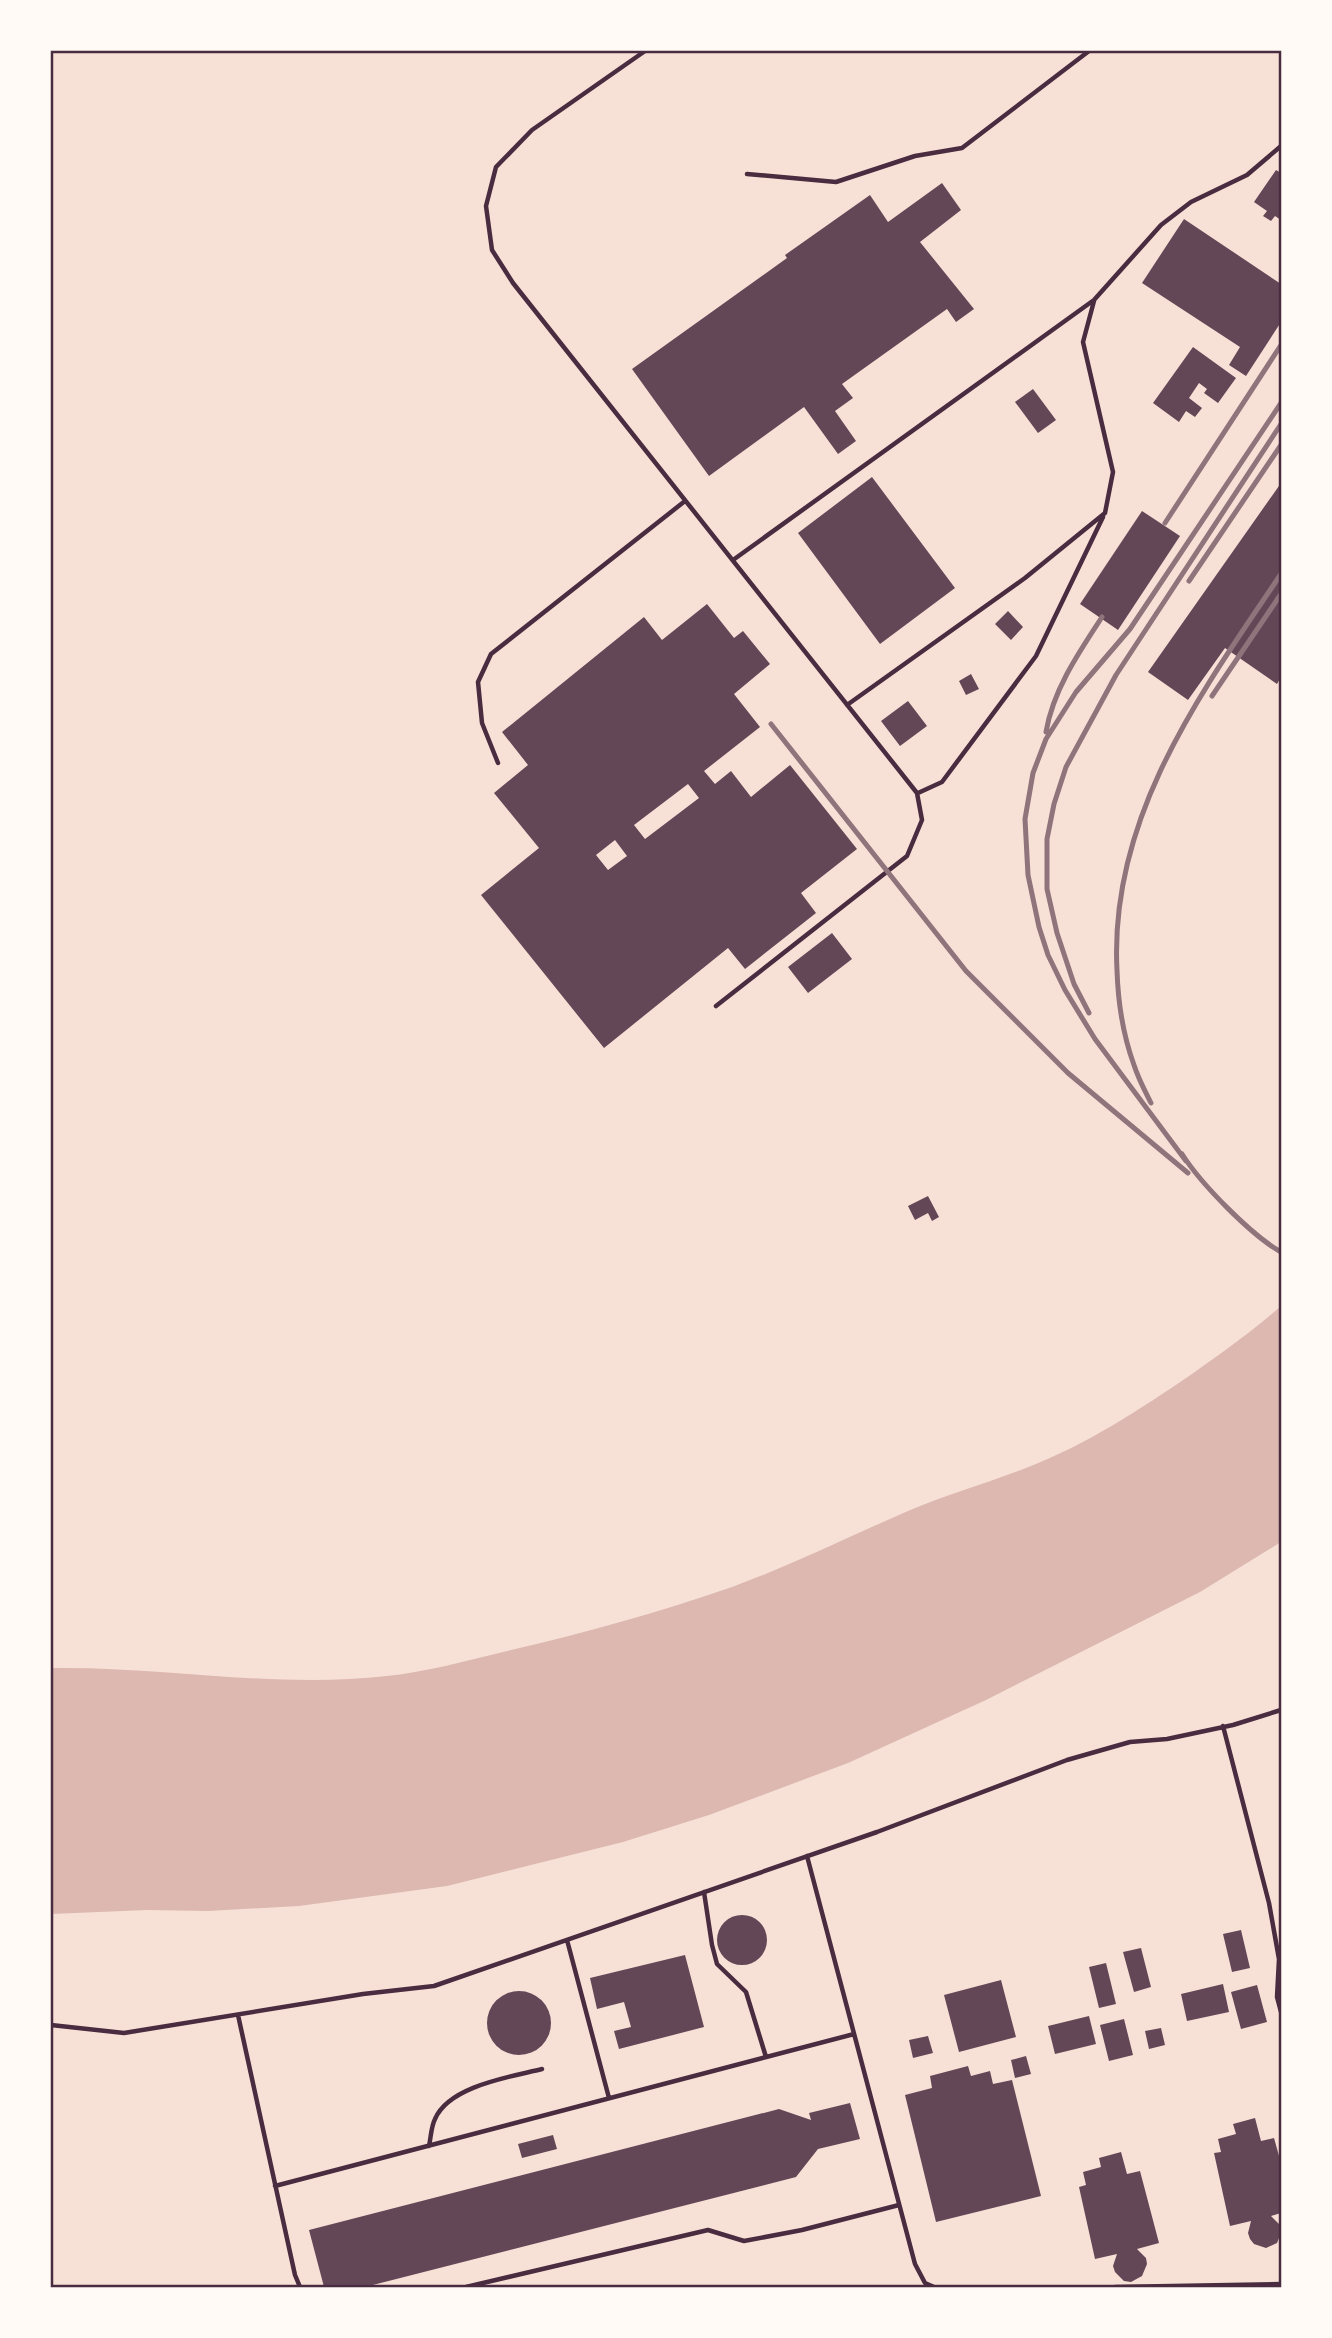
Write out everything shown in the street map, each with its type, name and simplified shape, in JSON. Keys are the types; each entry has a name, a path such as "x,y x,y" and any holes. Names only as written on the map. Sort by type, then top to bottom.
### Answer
{"lane":[{"path":"645,51 532,130 496,167 486,206 492,250 513,283 918,793 922,820 907,856 716,1006"},
{"path":"747,174 836,182 915,156 962,148 1090,51"},
{"path":"733,560 1094,300 1161,225 1191,202 1247,175 1281,146"},
{"path":"918,793 942,782 1037,656 1105,513 1114,472 1083,342 1094,300"},
{"path":"498,763 482,723 478,682 491,654 685,501"},
{"path":"847,705 1025,578 1105,513"},
{"path":"51,2025 124,2033 363,1994 434,1986 807,1856 1067,1760 1130,1742 1167,1739 1281,1710"},
{"path":"1223,1726 1269,1903 1279,1958 1277,1997 1281,2012"},
{"path":"807,1856 915,2264 925,2283 934,2287"},
{"path":"704,1892 712,1945 718,1964 746,1992 766,2057"},
{"path":"566,1940 609,2098"},
{"path":"238,2015 295,2275 300,2287"},
{"path":"275,2186 854,2034"},
{"path":"429,2146 435,2119 446,2102 473,2088 542,2069"},
{"path":"466,2287 708,2230 744,2241 802,2230 900,2204"},
{"path":"1115,2287 1281,2284"}],"shaded area":[{"path":"1281,1306 1281,1542 1200,1592 986,1700 848,1763 709,1815 623,1842 447,1886 299,1906 51,1914 51,1668 303,1680 387,1676 416,1672 561,1638 647,1614 754,1578 908,1511 1070,1449 1192,1374"}],"building":[{"path":"1276,170 1281,173 1281,220 1275,216 1271,221 1263,216 1267,211 1254,202"},
{"path":"942,183 961,210 920,242 974,309 956,322 947,309 842,384 853,398 835,411 856,441 838,454 804,407 709,476 632,369 870,195 888,222"},
{"path":"1184,219 1281,284 1281,322 1246,376 1229,365 1240,347 1142,283"},
{"path":"1193,347 1236,378 1218,403 1204,393 1207,389 1199,383 1189,398 1202,408 1195,417 1186,411 1179,422 1153,403"},
{"path":"1033,389 1056,420 1038,433 1015,402"},
{"path":"872,477 955,588 880,644 798,533"},
{"path":"1281,483 1281,677 1277,684 1225,648 1188,700 1148,672"},
{"path":"1142,511 1180,536 1118,630 1080,604"},
{"path":"707,604 734,638 743,631 770,664 734,694 760,727 704,771 715,784 731,771 751,797 790,765 857,849 801,893 816,913 745,969 728,948 604,1048 481,895 539,848 494,793 528,765 502,732 644,617 662,640","holes":["688,784 699,798 645,839 634,825","615,840 627,856 608,870 596,855"]},
{"path":"1008,611 1023,627 1011,640 995,624"},
{"path":"971,674 979,689 966,695 959,681"},
{"path":"908,701 927,726 900,746 881,721"},
{"path":"832,933 852,959 808,993 788,967"},
{"path":"928,1196 939,1217 932,1221 928,1213 915,1220 908,1206"},
{"path":"742,1915 760,1922 767,1940 760,1958 742,1965 724,1958 717,1940 724,1922"},
{"path":"1241,1930 1250,1968 1232,1972 1223,1934"},
{"path":"1141,1948 1151,1987 1134,1992 1123,1952"},
{"path":"685,1955 704,2027 619,2049 614,2031 631,2027 624,2002 597,2009 590,1978"},
{"path":"1106,1963 1116,2004 1099,2008 1089,1967"},
{"path":"1001,1980 1016,2037 959,2052 944,1995"},
{"path":"1223,1984 1229,2012 1187,2021 1181,1994"},
{"path":"1257,1985 1267,2022 1241,2029 1231,1992"},
{"path":"513,1991 525,1991 542,2000 549,2011 549,2035 542,2046 525,2055 513,2055 501,2050 492,2041 487,2029 487,2017 492,2005 501,1996"},
{"path":"1089,2016 1096,2044 1055,2054 1048,2026"},
{"path":"1124,2019 1133,2055 1109,2061 1100,2025"},
{"path":"1161,2028 1165,2045 1149,2049 1145,2031"},
{"path":"928,2036 933,2053 913,2058 909,2040"},
{"path":"1026,2056 1031,2074 1015,2078 1011,2060"},
{"path":"968,2066 971,2076 990,2071 993,2084 1012,2080 1041,2196 936,2222 905,2095 932,2088 930,2076"},
{"path":"850,2103 860,2139 818,2149 796,2177 365,2287 324,2287 309,2230 779,2109 811,2120 809,2113"},
{"path":"1255,2118 1261,2141 1274,2138 1281,2163 1281,2213 1271,2216 1280,2225 1281,2233 1277,2243 1266,2248 1254,2244 1250,2239 1248,2233 1251,2221 1230,2226 1214,2153 1221,2152 1218,2139 1236,2134 1233,2124"},
{"path":"553,2135 557,2149 522,2158 518,2144"},
{"path":"1121,2152 1127,2174 1140,2171 1159,2243 1137,2249 1146,2258 1147,2264 1142,2276 1131,2282 1124,2281 1115,2272 1113,2266 1117,2254 1095,2259 1079,2187 1086,2185 1083,2172 1101,2167 1099,2158"}],"railway":[{"path":"1165,523 1281,345"},
{"path":"1186,1161 1095,1039 1065,990 1048,955 1028,875 1025,819 1033,773 1046,739 1076,692 1130,629 1281,403"},
{"path":"1089,1013 1074,984 1057,933 1047,889 1047,839 1054,804 1066,767 1116,675 1281,424"},
{"path":"1189,581 1281,445"},
{"path":"1151,1103 1130,1054 1119,994 1118,914 1128,861 1144,810 1191,712 1281,574"},
{"path":"1212,696 1281,594"},
{"path":"1046,732 1049,716 1061,686 1102,617"},
{"path":"771,724 966,971 1068,1073 1188,1173"},
{"path":"1182,1154 1227,1208 1281,1252"}]}
